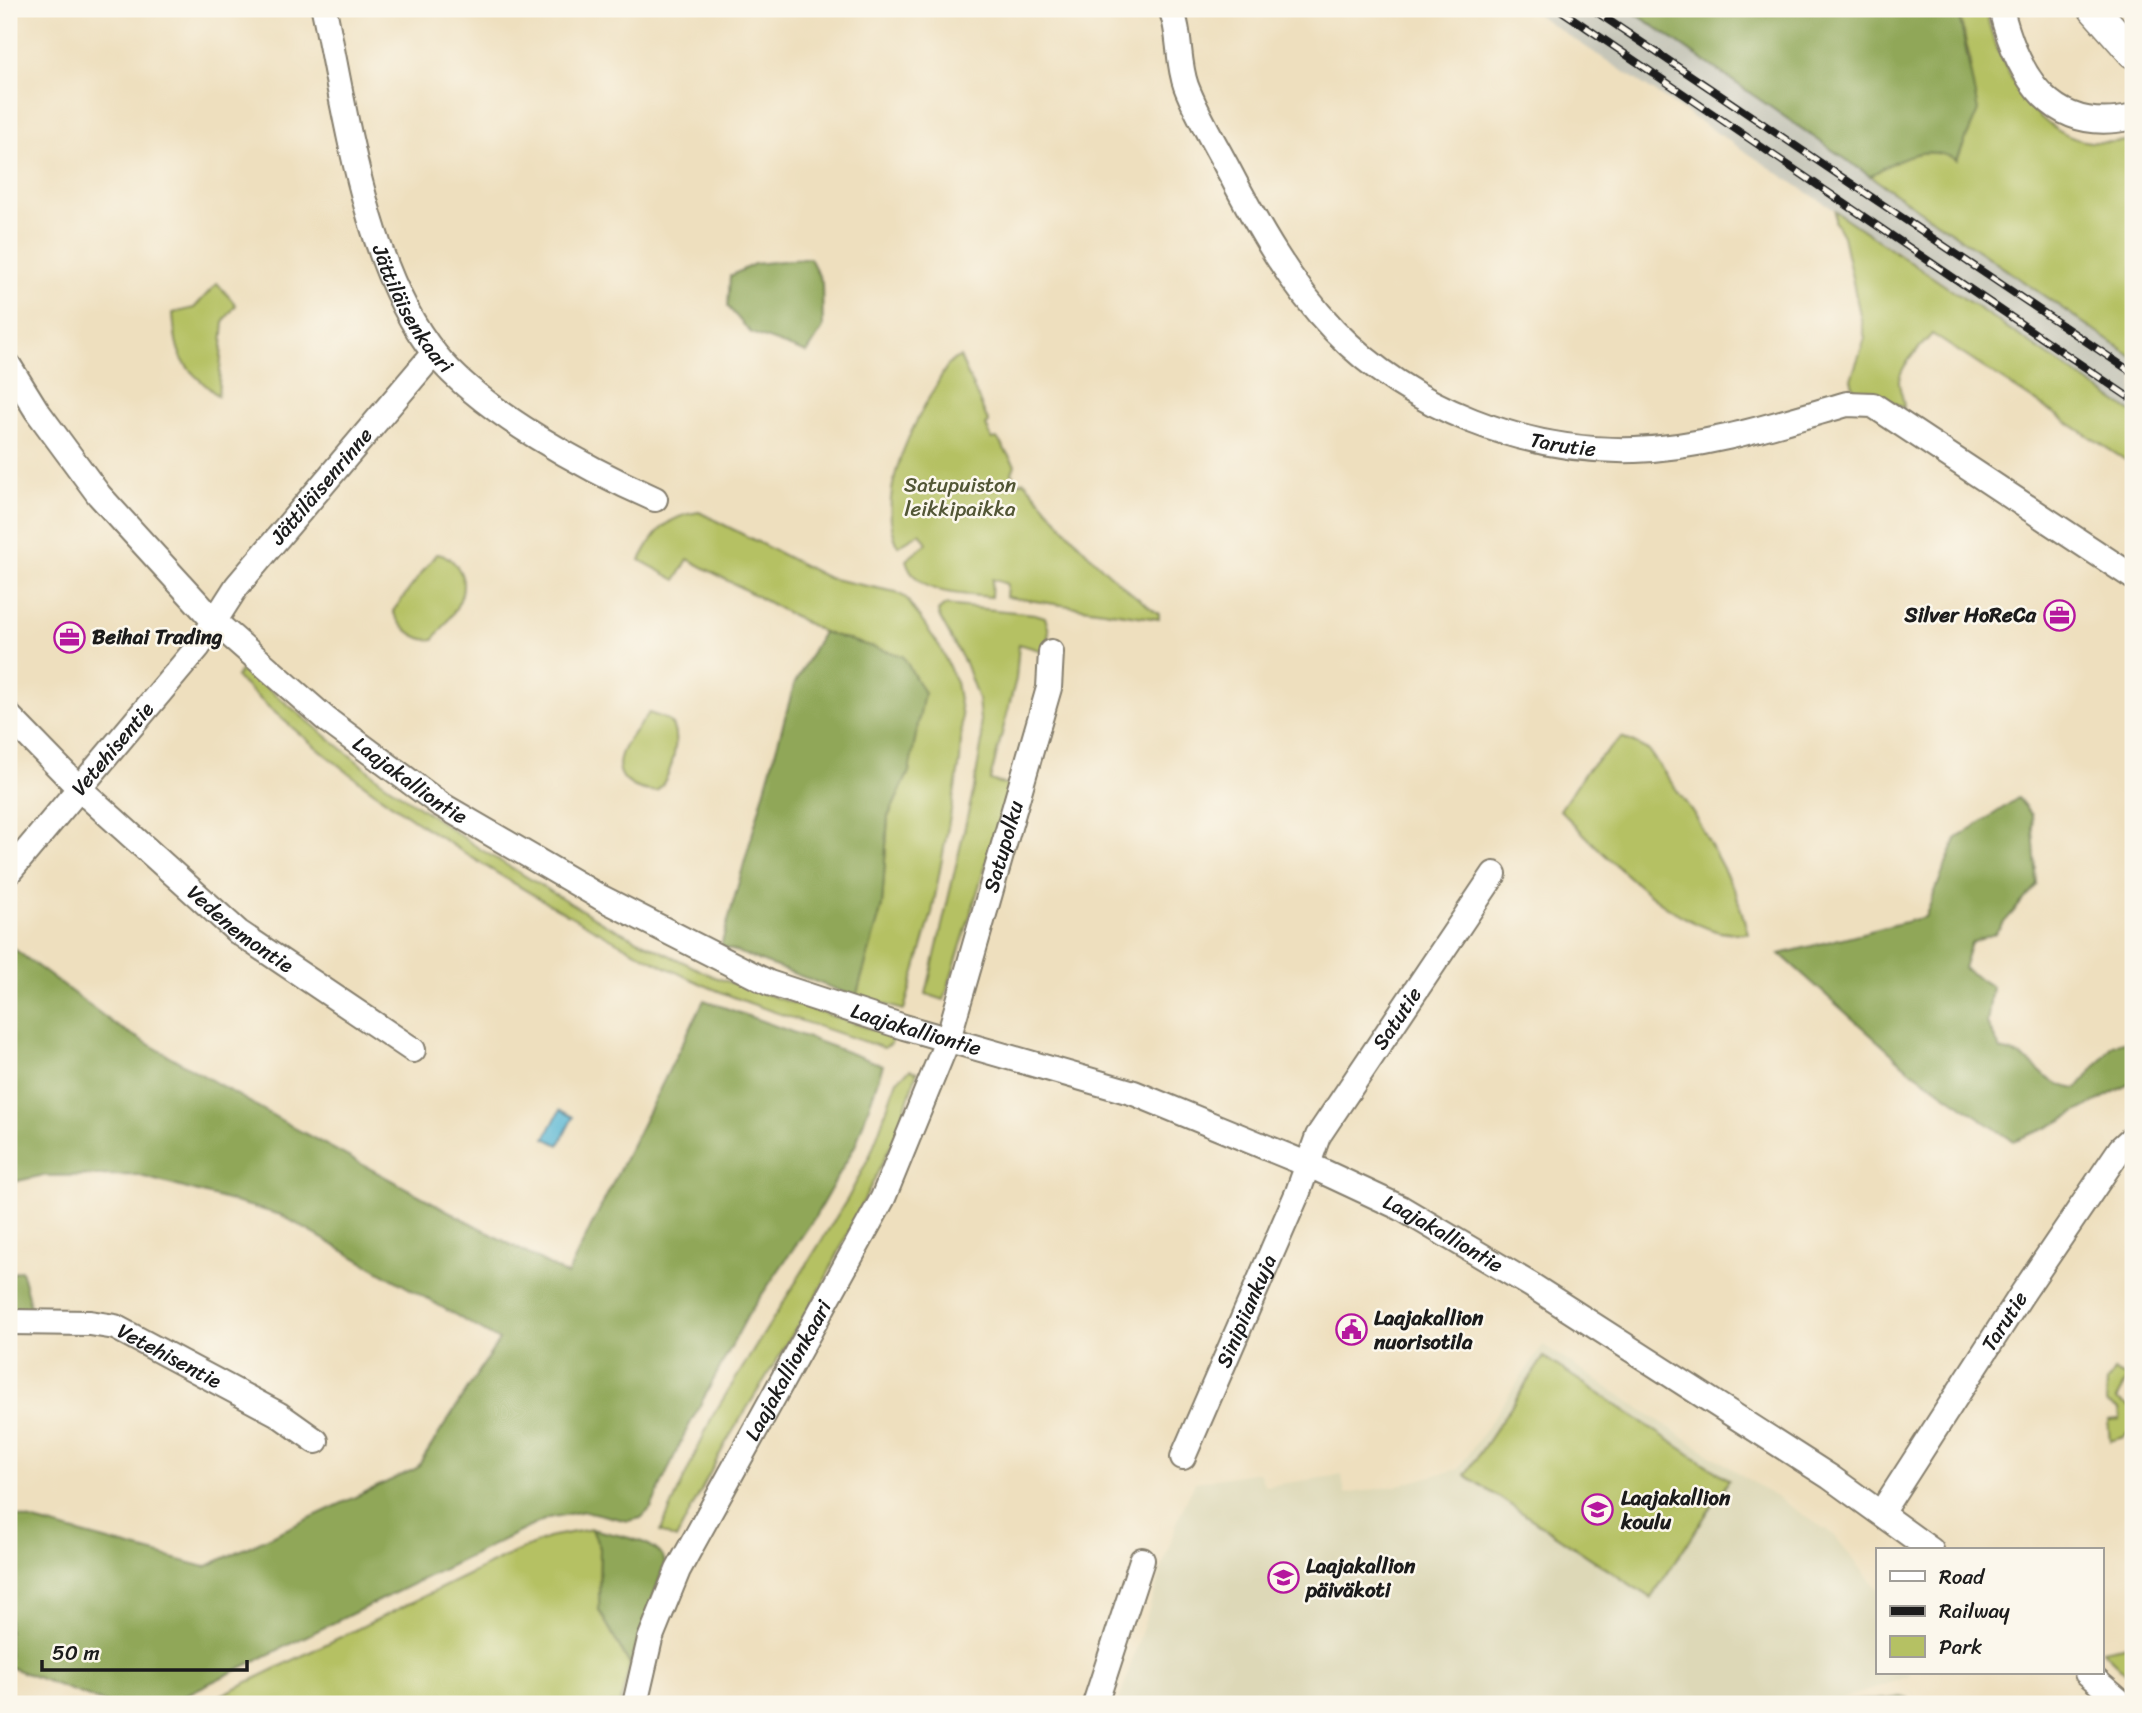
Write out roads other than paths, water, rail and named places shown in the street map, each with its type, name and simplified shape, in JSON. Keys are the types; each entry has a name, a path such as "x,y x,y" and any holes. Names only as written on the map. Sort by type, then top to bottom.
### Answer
{"street":[{"name":"Jättiläisenkaari","path":"324,9 366,198 387,266 434,353 465,386 498,411 616,482 655,499"},
{"name":"Tarutie","path":"1171,9 1186,87 1250,211 1275,253 1302,293 1334,330 1369,362 1412,391 1451,412 1518,436 1579,447 1633,450 1688,446 1847,404 1873,405 2133,577"},
{"path":"2001,9 2014,51 2030,82 2050,104 2082,120 2133,117"},
{"path":"2094,9 2133,53"},
{"name":"Jättiläisenrinne","path":"214,621 237,586 434,353"},
{"name":"Laajakalliontie","path":"9,366 37,411 99,495 214,621 327,719 440,804 600,897 769,983 1134,1093 1309,1165 1401,1208 1451,1236 1881,1513 1928,1548"},
{"name":"Vetehisentie","path":"9,872 81,790 198,646 214,621"},
{"name":"Satupolku","path":"948,1039 1049,688 1051,652"},
{"name":"Vedenemontie","path":"9,716 81,790 238,932 413,1050"},
{"name":"Satutie","path":"1309,1165 1318,1136 1494,874"},
{"name":"Laajakallionkaari","path":"635,1704 650,1639 678,1570 883,1198 948,1039"},
{"name":"Tarutie","path":"1881,1513 2020,1297 2121,1148 2133,1137"},
{"name":"Sinipiiankuja","path":"1183,1457 1309,1165"},
{"name":"Vetehisentie","path":"9,1322 90,1323 115,1327 278,1414 316,1441"},
{"path":"1095,1704 1142,1560"},
{"path":"2088,1674 2123,1704"}],"water":[{"path":"560,1110 573,1117 559,1145 545,1138"}],"railway":[{"path":"1559,9 2133,400"},
{"path":"1592,9 2133,373"}],"place":[{"name":"Silver HoReCa","path":"2059,615"},
{"name":"Beihai Trading","path":"69,637"},
{"name":"Laajakallion nuorisotila","path":"1351,1330"},
{"name":"Laajakallion koulu","path":"1598,1510"},
{"name":"Laajakallion päiväkoti","path":"1283,1578"}],"park label":[{"name":"Satupuiston leikkipaikka","path":"960,497"}]}
